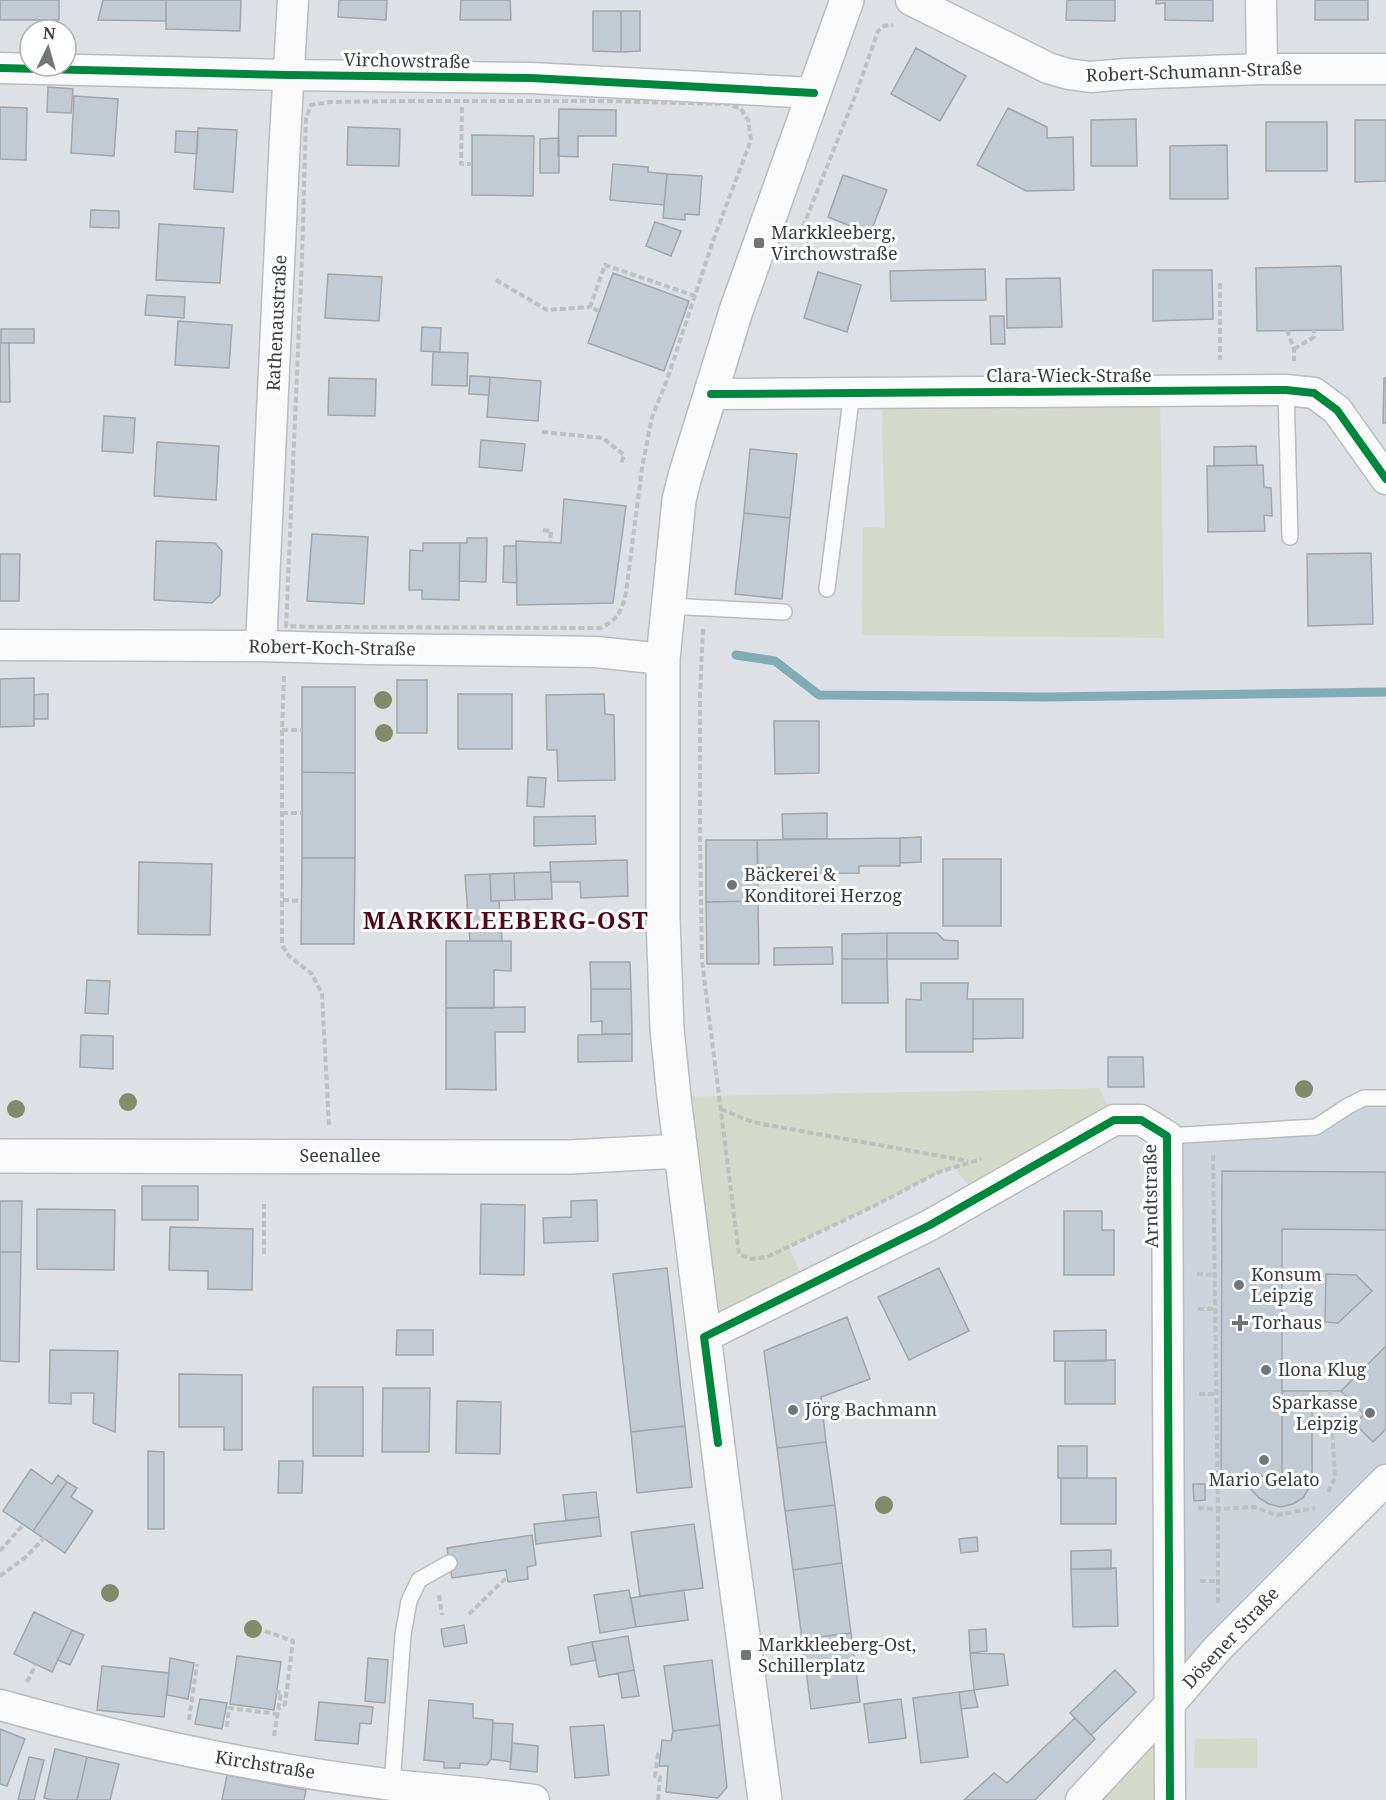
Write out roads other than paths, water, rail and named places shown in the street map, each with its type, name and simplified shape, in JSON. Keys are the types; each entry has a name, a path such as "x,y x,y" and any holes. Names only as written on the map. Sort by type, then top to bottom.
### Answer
{"main road":[{"path":"765,1800 680,1151 667,1029 664,950 663,659 679,500 685,476 736,311 847,0"},
{"name":"Seenallee","path":"0,1156 570,1157 680,1151"}],"street":[{"name":"Rathenaustraße","path":"261,646 293,0"},
{"name":"Robert-Schumann-Straße","path":"911,0 1048,68 1068,74 1091,77 1262,69 1386,69"},
{"path":"1261,0 1262,69"},
{"name":"Virchowstraße","path":"0,68 531,78 814,93"},
{"name":"Clara-Wieck-Straße","path":"711,394 1221,391 1290,380 1314,393 1337,410 1386,479"},
{"name":"Robert-Koch-Straße","path":"0,645 261,646 596,652 663,659"},
{"name":"Arndtstraße","path":"705,1337 930,1225 1114,1120 1141,1120 1167,1136 1170,1800"},
{"name":"Dösener Straße","path":"1080,1800 1170,1704 1218,1648 1383,1486"},
{"name":"Kirchstraße","path":"0,1705 65,1724 269,1766 392,1785 495,1794 534,1800"}],"lane":[{"path":"1290,380 1290,537"},
{"path":"827,589 852,392"},
{"path":"668,606 784,612"},
{"path":"1167,1136 1316,1127 1364,1098 1386,1098"},
{"path":"392,1785 403,1635 409,1601 419,1580 449,1563"}],"waterway":[{"path":"736,655 775,661 819,695 1047,697 1386,692"}],"place":[{"name":"Markkleeberg, Virchowstraße","path":"759,243"},
{"name":"Bäckerei & Konditorei Herzog","path":"732,885"},
{"name":"Konsum Leipzig","path":"1239,1285"},
{"name":"Torhaus","path":"1240,1323"},
{"name":"Ilona Klug","path":"1266,1370"},
{"name":"Jörg Bachmann","path":"793,1410"},
{"name":"Sparkasse Leipzig","path":"1370,1413"},
{"name":"Mario Gelato","path":"1264,1460"},
{"name":"Markkleeberg-Ost, Schillerplatz","path":"746,1655"}],"district":[{"name":"MARKKLEEBERG-OST","path":"506,921"}]}
